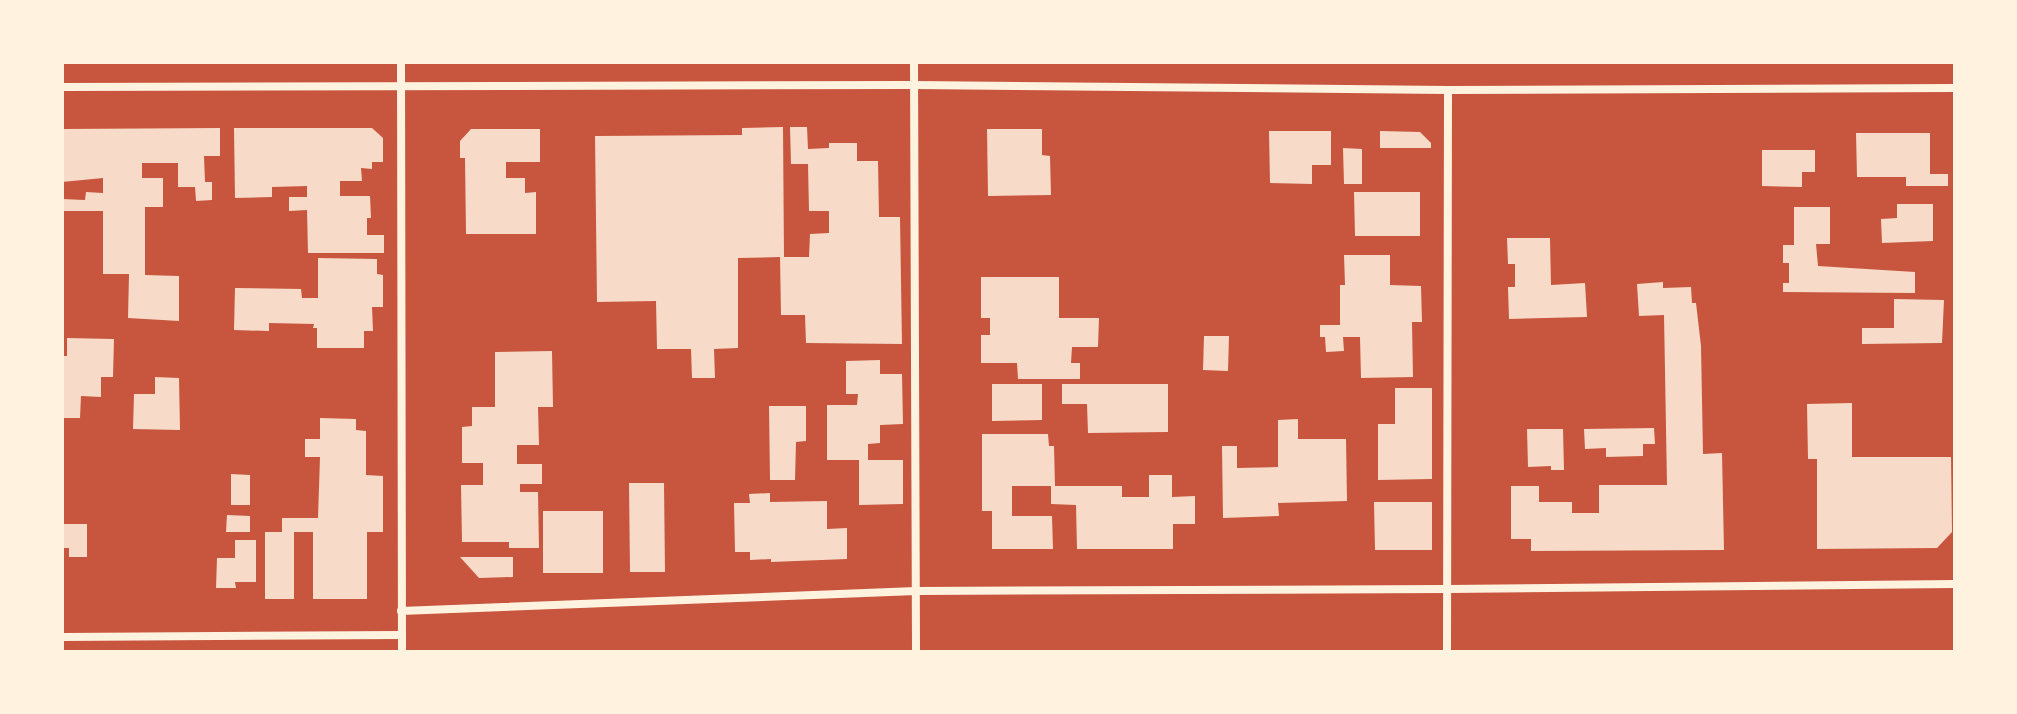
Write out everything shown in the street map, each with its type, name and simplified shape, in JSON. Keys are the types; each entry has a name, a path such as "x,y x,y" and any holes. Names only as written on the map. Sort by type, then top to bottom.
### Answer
{"street":[{"path":"401,62 402,652"},
{"path":"914,62 916,652"},
{"path":"62,87 914,85 1448,90 1955,88"},
{"path":"1447,652 1448,90"},
{"path":"401,611 916,591 1955,584"},
{"path":"62,637 402,635"}],"building":[{"path":"783,127 784,257 809,257 810,234 829,233 829,211 809,211 808,164 791,164 790,127 807,127 808,149 829,148 829,143 857,143 857,161 878,161 879,217 900,217 902,344 806,343 805,315 781,315 780,257 738,258 738,348 714,349 715,378 692,378 691,349 657,349 656,301 597,302 595,136 742,135 742,128"},
{"path":"220,128 220,156 204,156 205,182 212,182 212,200 196,201 195,187 178,187 178,163 142,163 142,178 163,178 163,207 145,207 145,275 179,276 179,321 128,318 129,274 103,274 103,211 62,211 62,199 85,200 86,192 103,193 103,178 62,182 62,129"},
{"path":"234,128 372,128 383,138 383,162 372,162 372,169 361,168 362,181 340,181 340,196 370,196 371,218 367,218 367,235 384,235 384,253 308,253 307,210 289,211 289,197 307,197 307,186 272,187 272,197 235,198"},
{"path":"471,129 540,129 540,162 506,162 506,178 525,178 525,193 536,192 536,234 466,234 465,158 460,158 460,141"},
{"path":"987,129 1042,129 1042,155 1050,156 1051,195 988,196"},
{"path":"1269,131 1331,131 1331,165 1312,165 1312,184 1270,183"},
{"path":"1380,131 1420,132 1431,143 1431,148 1380,148"},
{"path":"1856,133 1930,133 1930,174 1948,174 1948,186 1906,186 1906,177 1857,177"},
{"path":"1343,148 1362,149 1362,184 1344,184"},
{"path":"1762,150 1815,150 1815,172 1802,172 1802,187 1762,186"},
{"path":"1354,192 1420,192 1420,236 1355,236"},
{"path":"1897,204 1933,204 1933,241 1882,243 1881,219 1897,218"},
{"path":"1794,207 1830,207 1830,244 1816,244 1818,266 1915,272 1915,293 1783,292 1783,283 1789,283 1789,263 1783,263 1783,245 1794,245"},
{"path":"1507,238 1550,238 1551,285 1585,283 1587,317 1509,319 1508,287 1515,287 1515,264 1508,264"},
{"path":"1344,255 1390,255 1390,285 1421,286 1422,322 1412,322 1413,377 1361,378 1360,337 1343,337 1344,351 1326,352 1325,337 1320,337 1320,325 1340,325 1340,285 1345,285"},
{"path":"318,258 377,259 377,274 383,275 383,307 372,307 373,331 364,331 364,348 317,348 317,328 313,328 314,324 269,323 269,331 234,330 235,288 301,289 302,298 318,298"},
{"path":"981,277 1059,277 1059,318 1099,318 1098,347 1072,347 1071,363 1080,363 1080,379 1018,379 1017,363 981,363 981,335 990,335 990,318 981,318"},
{"path":"1663,282 1663,288 1691,287 1692,303 1696,303 1701,346 1703,454 1722,453 1724,550 1531,551 1531,539 1511,539 1511,486 1539,486 1539,502 1572,502 1572,513 1599,513 1599,485 1667,485 1664,315 1639,316 1637,284"},
{"path":"1894,299 1944,300 1942,343 1862,344 1862,328 1894,328"},
{"path":"1204,336 1229,336 1228,371 1203,370"},
{"path":"67,338 114,339 113,377 101,377 101,397 81,396 80,418 62,418 62,356 67,356"},
{"path":"552,351 553,407 538,407 539,445 517,445 517,464 542,464 542,484 520,484 520,492 538,492 539,548 509,548 509,542 462,542 461,485 483,485 483,463 462,463 462,427 472,426 472,407 495,407 495,352"},
{"path":"880,360 880,374 902,374 903,424 880,425 880,443 868,444 868,460 903,460 903,504 859,505 859,460 827,460 827,405 857,405 858,394 846,394 846,361"},
{"path":"155,377 179,378 180,430 133,429 134,394 155,394"},
{"path":"992,384 1042,384 1042,420 992,421"},
{"path":"1062,384 1168,384 1168,432 1088,433 1087,404 1062,404"},
{"path":"1395,388 1432,388 1432,479 1378,480 1378,424 1395,424"},
{"path":"1852,403 1852,457 1951,457 1952,532 1937,548 1817,549 1817,459 1808,459 1807,404"},
{"path":"769,406 806,406 806,441 796,442 795,480 770,480"},
{"path":"320,418 356,419 356,430 366,431 366,475 383,476 383,532 367,532 367,599 313,599 313,532 294,532 294,599 265,599 265,532 282,532 282,518 318,518 320,457 305,457 305,439 320,439"},
{"path":"1298,419 1298,439 1346,439 1347,501 1278,503 1279,516 1223,518 1222,446 1237,446 1237,468 1278,467 1278,420"},
{"path":"1654,428 1655,444 1643,444 1643,456 1606,457 1606,448 1585,449 1584,429"},
{"path":"1527,429 1563,429 1564,470 1551,470 1551,466 1528,467"},
{"path":"982,434 1048,434 1049,446 1054,446 1055,486 1122,486 1122,497 1149,497 1149,475 1172,475 1172,497 1195,496 1195,524 1173,524 1173,549 1077,549 1076,505 1051,504 1051,486 1012,486 1012,516 1052,516 1053,549 992,549 992,511 982,511"},
{"path":"231,474 250,475 250,505 231,505"},
{"path":"629,483 664,483 665,572 630,572"},
{"path":"770,493 770,502 827,501 827,529 847,528 847,559 771,562 771,559 750,560 750,552 735,552 734,503 750,503 749,494"},
{"path":"1374,502 1432,502 1432,550 1375,550"},
{"path":"543,511 603,511 603,573 543,573"},
{"path":"227,515 250,516 250,532 226,532"},
{"path":"62,524 87,524 87,557 69,557 69,548 62,548"},
{"path":"235,540 256,540 256,582 235,582 236,588 216,588 217,558 235,558"},
{"path":"460,557 513,557 513,577 479,578"}]}
